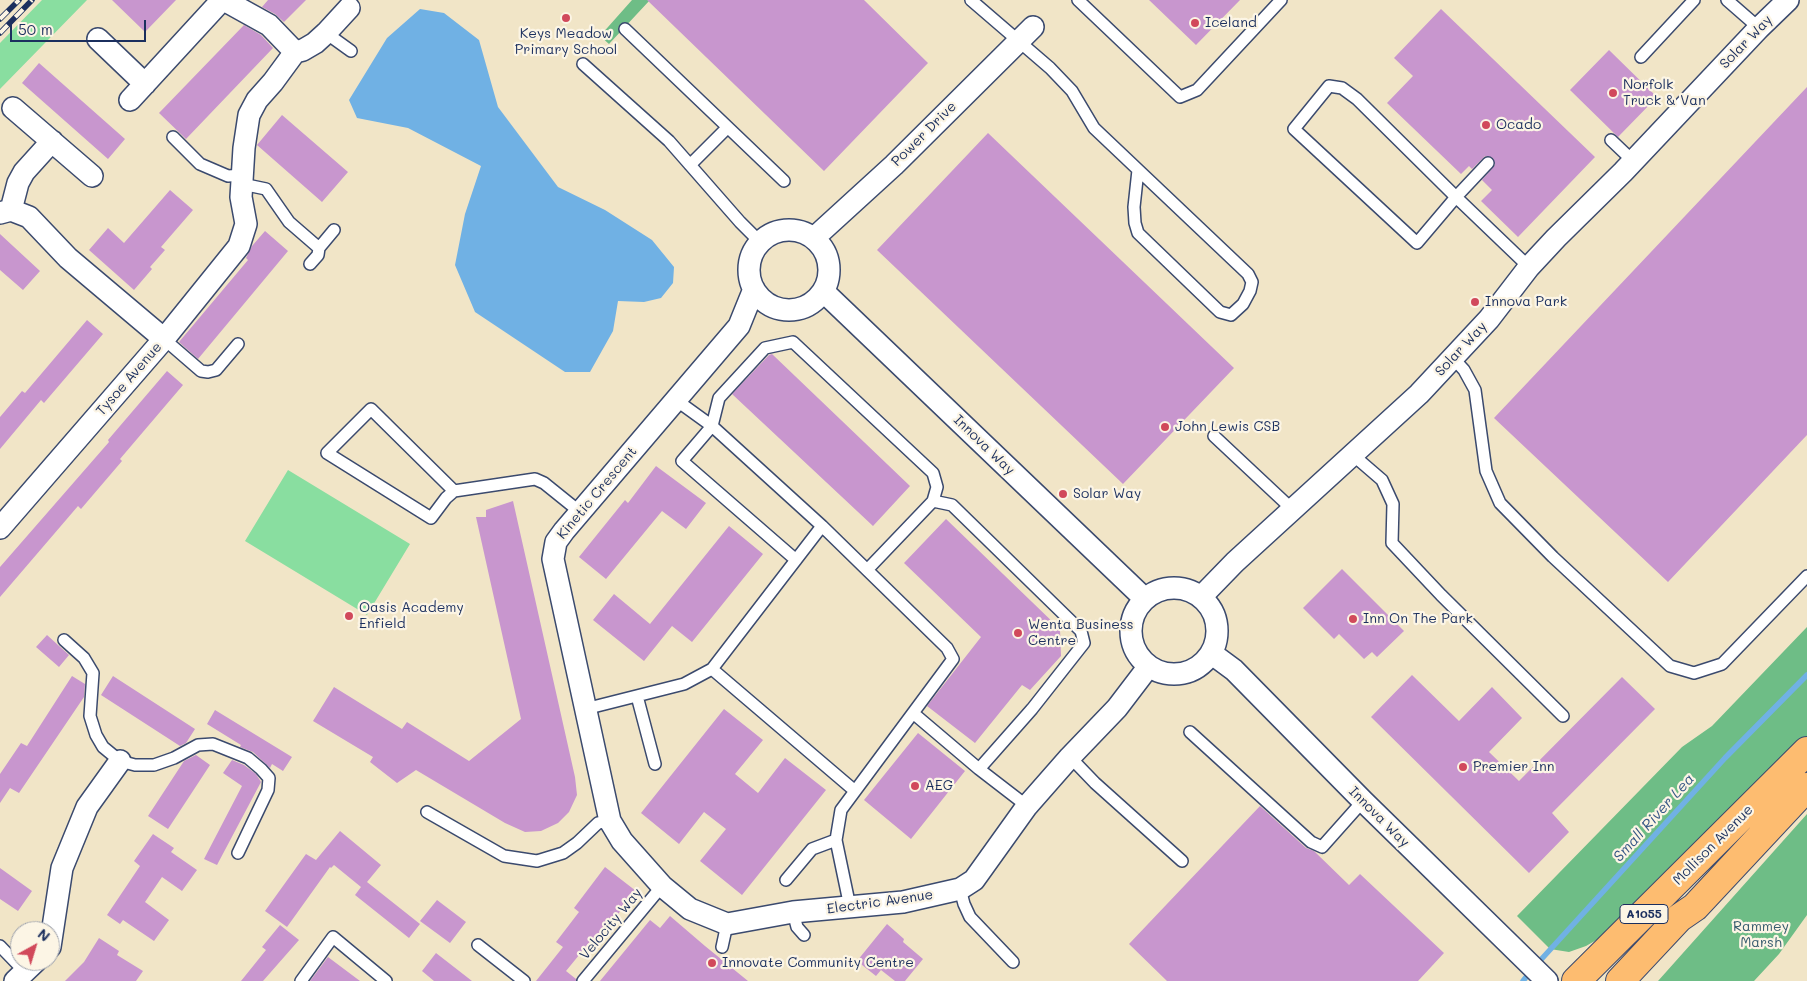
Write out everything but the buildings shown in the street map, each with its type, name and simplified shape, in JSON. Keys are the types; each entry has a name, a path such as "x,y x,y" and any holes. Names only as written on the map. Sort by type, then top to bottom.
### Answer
{"main road":[{"name":"Mollison Avenue","path":"1576,981 1807,751"},
{"name":"Mollison Avenue","path":"1620,981 1679,918 1695,907 1807,787"}],"street":[{"path":"130,100 223,0 269,25 295,52"},
{"name":"Solar Way","path":"1201,597 1235,562 1418,394 1489,319 1530,267 1788,0"},
{"path":"243,180 249,115 257,100 295,52 303,50 326,33 353,4"},
{"name":"Power Drive","path":"814,238 894,165 1026,34"},
{"path":"98,39 145,84"},
{"path":"13,108 92,176"},
{"path":"52,141 24,172 5,211 29,217 68,258 164,339"},
{"name":"Tysoe Avenue","path":"0,528 164,339 239,246 246,224 241,198 243,180"},
{"path":"780,230 804,232 814,238 822,247 827,257 829,269 828,280 823,291 815,300 805,306 781,309 770,305 760,298 754,289 750,276 750,263 753,252 760,242 780,230"},
{"name":"Kinetic Crescent","path":"610,821 553,559 556,542 739,326 754,289"},
{"name":"Innova Way","path":"823,291 1145,599"},
{"path":"1170,588 1180,588 1201,597 1212,610 1217,624 1217,638 1211,653 1201,665 1190,672 1177,674 1162,672 1149,666 1139,656 1133,643 1132,621 1145,599 1158,591 1170,588"},
{"name":"Innova Way","path":"1211,653 1234,670 1363,801 1545,978"},
{"name":"Electric Avenue","path":"727,924 793,912 903,902 960,889 974,880 1027,806 1117,708 1149,666"},
{"path":"54,921 62,868 87,807 120,761"},
{"path":"610,821 622,842 662,886 690,909 727,924"}],"lane":[{"path":"971,0 1026,34 1050,68 1072,91 1094,128 1248,274 1252,282 1250,292 1243,304 1231,315 1220,312 1138,233 1134,207 1138,170"},
{"path":"1078,0 1180,97 1197,90 1281,0"},
{"path":"1641,57 1694,0"},
{"path":"1727,0 1759,28"},
{"path":"625,30 784,181"},
{"path":"326,33 351,51"},
{"path":"583,64 669,141 760,242"},
{"path":"1488,163 1456,197 1417,243 1294,129 1329,86 1342,88 1356,99 1456,197 1530,267"},
{"path":"690,165 728,128"},
{"path":"173,137 200,164 266,189 289,222 319,248"},
{"path":"1611,140 1633,160"},
{"path":"310,264 318,254 319,248 334,230"},
{"path":"164,339 201,372 216,370 238,344"},
{"path":"796,560 682,461 712,426 719,398 765,348 792,342 933,473 937,487 932,501 867,570"},
{"path":"1453,358 1464,370 1475,390 1486,471 1500,503 1553,557 1670,666 1694,673 1722,664 1807,576"},
{"path":"676,400 712,426 822,526 947,648 953,659 841,810 836,840 850,907"},
{"path":"454,492 371,409 327,453 431,518 446,498 454,492 535,479 544,483 580,512"},
{"path":"1214,436 1293,510"},
{"path":"1353,455 1382,480 1393,504 1392,543 1563,716"},
{"path":"932,501 952,505 1082,631 1084,643 1032,708 979,769"},
{"path":"586,709 684,684 712,669 822,526"},
{"path":"64,640 84,658 93,673 90,716 93,726 103,747 120,761 135,765 154,765 174,758 198,745 213,744 248,758 261,768 269,778 268,790 238,853"},
{"path":"712,669 856,791"},
{"path":"637,696 655,764"},
{"path":"913,713 979,769 1027,806"},
{"path":"1190,732 1311,842 1322,847 1363,801"},
{"path":"1070,757 1095,783 1182,861"},
{"path":"427,812 504,856 537,861 563,853 577,843 598,823 610,821"},
{"path":"786,880 812,849 836,840"},
{"name":"Velocity Way","path":"583,981 662,886"},
{"path":"960,889 970,916 1013,962"},
{"path":"793,912 797,927 804,935"},
{"path":"722,947 727,924"},
{"path":"302,980 333,937 386,981"},
{"path":"478,945 524,981"},
{"path":"0,946 10,956"}],"green space":[{"path":"42,0 87,0 0,89 0,43"},
{"path":"632,0 650,0 609,44 600,36"},
{"path":"288,470 410,544 367,615 245,541"},
{"path":"1807,627 1807,748 1607,934 1586,946 1569,952 1550,949 1517,916 1682,747 1712,726"},
{"name":"Rammey Marsh","path":"1807,814 1807,915 1779,954 1754,981 1658,981"}],"water":[{"path":"420,9 444,13 479,40 498,107 558,187 605,210 652,240 674,267 673,283 661,298 644,302 618,301 613,331 590,372 565,372 475,312 455,265 465,214 481,166 408,128 357,118 349,100 387,38"}],"waterway":[{"name":"Small River Lea","path":"1537,964 1725,758 1807,675"},
{"name":"Small River Lea","path":"1523,981 1531,971"}],"railway":[{"path":"0,19 19,0"},
{"path":"0,33 32,0"}],"place":[{"name":"Keys Meadow Primary School","path":"566,18"},
{"name":"Iceland","path":"1195,23"},
{"name":"Norfolk Truck & Van","path":"1613,93"},
{"name":"Ocado","path":"1486,125"},
{"name":"Innova Park","path":"1475,302"},
{"name":"John Lewis CSB","path":"1165,427"},
{"name":"Solar Way","path":"1063,494"},
{"name":"Oasis Academy Enfield","path":"349,616"},
{"name":"Inn On The Park","path":"1353,619"},
{"name":"Wenta Business Centre","path":"1018,633"},
{"name":"Premier Inn","path":"1463,767"},
{"name":"AEG","path":"915,786"},
{"name":"Innovate Community Centre","path":"712,963"}]}
